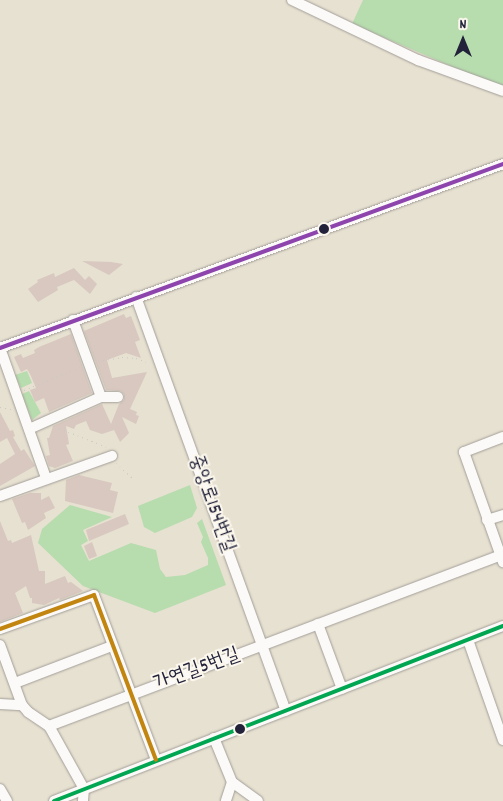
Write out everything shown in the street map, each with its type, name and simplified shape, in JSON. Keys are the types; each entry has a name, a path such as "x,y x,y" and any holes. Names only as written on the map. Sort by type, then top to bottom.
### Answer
{"street":[{"path":"292,0 418,60 503,91"},
{"path":"46,478 0,348 503,164"},
{"name":"중앙로154번길","path":"136,297 286,710"},
{"path":"73,320 102,397"},
{"path":"29,429 102,397 118,397"},
{"path":"502,557 487,520 464,452 503,437"},
{"path":"0,496 112,456"},
{"path":"487,520 503,515"},
{"name":"가연길5번길","path":"49,726 318,624 502,557"},
{"path":"0,629 94,595 156,760"},
{"path":"318,624 342,689"},
{"path":"54,801 503,626"},
{"path":"468,640 501,725 503,740"},
{"path":"0,645 22,705 28,712 49,726 84,789 83,801"},
{"path":"15,683 112,646"},
{"path":"0,704 22,705"},
{"path":"214,738 232,782 258,801"},
{"path":"226,801 232,782"},
{"path":"0,789 7,801"}],"path":[{"path":"0,407 10,409 20,405"},
{"path":"59,428 105,445 111,450 117,465 134,479"}],"green space":[{"path":"363,0 503,0 503,88 352,24"},
{"path":"27,371 32,383 21,388 15,375"},
{"path":"29,391 41,413 32,420 22,394"},
{"path":"190,485 197,508 192,517 155,533 144,527 138,506"},
{"path":"70,505 112,517 83,530 88,541 81,545 89,561 131,543 156,550 160,569 166,577 185,575 208,565 208,558 201,542 203,537 197,523 202,519 226,585 155,613 83,586 38,543 42,529"}],"building":[{"path":"82,261 111,262 123,264 109,275"},
{"path":"74,268 85,280 89,276 97,284 90,294 74,280 57,287 58,290 38,302 28,289 38,282 37,280 54,273 55,277"},
{"path":"124,314 126,318 131,316 140,340 135,342 141,358 126,353 107,360 112,378 147,372 130,409 137,412 136,415 139,416 136,424 122,417 129,433 120,442 114,430 102,434 90,430 86,421 76,425 74,429 66,426 69,444 66,445 73,461 55,468 49,466 46,456 50,455 47,438 49,438 53,426 102,404 111,424 119,404 124,400 124,394 121,391 106,390 84,331"},
{"path":"71,334 92,393 49,412 44,398 35,402 30,390 36,388 30,374 27,369 21,372 14,357 21,354 23,358 35,353 34,350 39,347"},
{"path":"0,412 10,431 13,430 15,436 13,437 21,451 24,449 35,466 0,486 0,464 15,454 7,438 0,442"},
{"path":"79,475 112,483 110,490 118,492 113,513 65,501 66,480"},
{"path":"30,493 41,493 41,500 49,496 55,508 44,513 46,518 28,530 25,522 22,523 12,499"},
{"path":"125,514 129,524 89,541 86,530"},
{"path":"0,521 8,541 11,540 12,543 31,535 39,571 45,571 45,584 65,576 68,583 71,582 83,591 60,600 59,598 44,605 32,603 32,598 30,598 26,586 15,593 23,613 0,622"},
{"path":"92,542 97,556 89,559 84,546"}],"transit line":[{"path":"0,348 503,164"},
{"path":"0,629 94,595 156,760"},
{"path":"54,801 503,626"}]}
